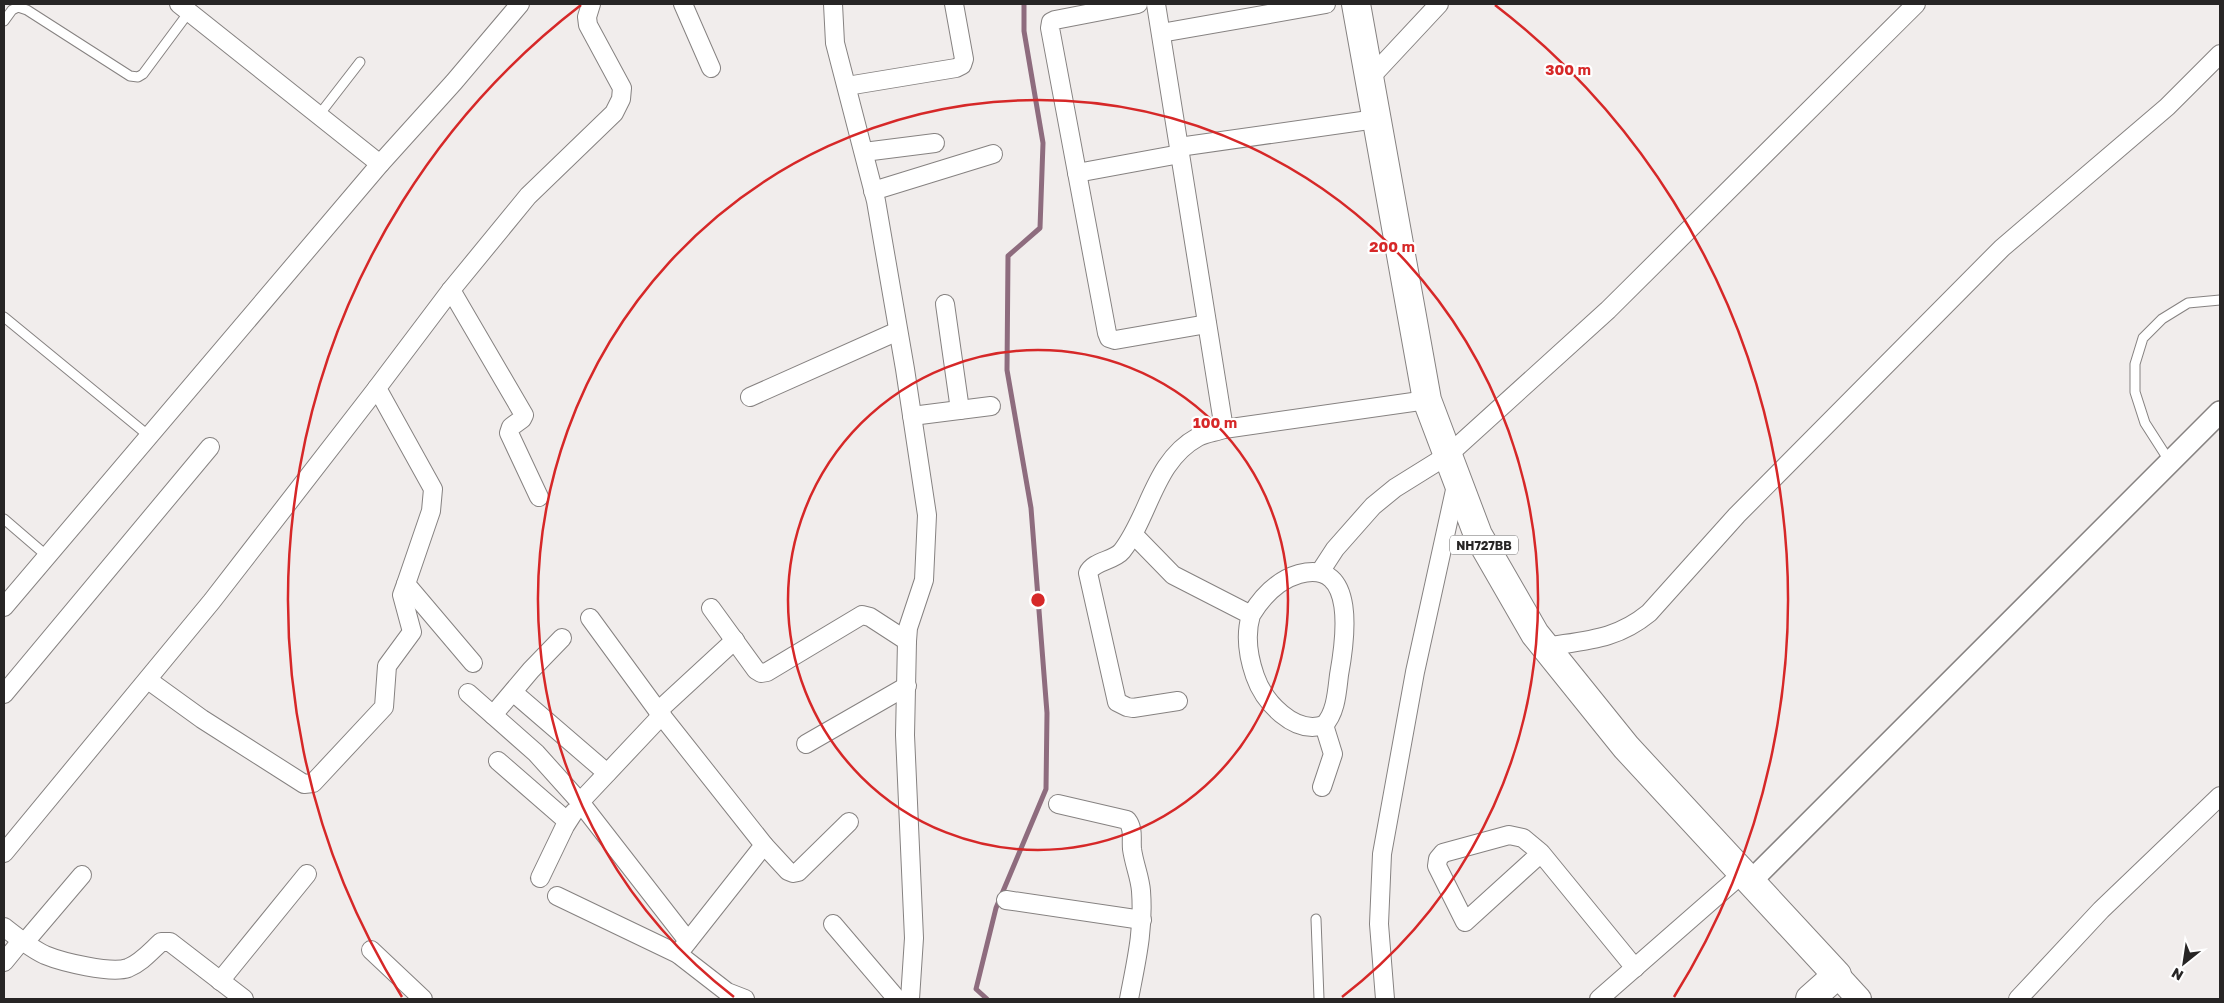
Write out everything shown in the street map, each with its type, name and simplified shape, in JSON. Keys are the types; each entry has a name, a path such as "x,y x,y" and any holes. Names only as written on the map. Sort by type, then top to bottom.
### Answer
{"highway":[{"name":"NH727BB","path":"1356,4 1427,400 1478,535 1535,634 1626,747 1837,975"},
{"path":"1810,999 1837,975"}],"main road":[{"path":"1837,975 1859,999"}],"street":[{"path":"4,607 380,164 454,82 520,4"},
{"path":"4,853 212,601 451,290 528,196 614,113 621,99 622,88 588,25 586,17 591,4"},
{"path":"684,4 711,68"},
{"path":"833,4 835,43 873,191 898,331 927,515 924,580 908,628 907,641 905,734 914,938 910,999"},
{"path":"847,86 956,68 962,65 964,59 954,4"},
{"path":"1138,4 1054,20 1051,22 1050,28 1107,333 1109,338 1115,340 1207,324"},
{"path":"1156,4 1224,429"},
{"path":"1161,33 1326,4"},
{"path":"1369,79 1439,4"},
{"path":"1320,572 1335,549 1373,506 1395,488 1448,455 1608,310 1916,4"},
{"path":"184,8 380,164"},
{"path":"1545,647 1621,632 1650,613 1737,515 2002,248 2166,107 2220,54"},
{"path":"1077,173 1179,150 1376,119"},
{"path":"864,152 935,143"},
{"path":"873,191 993,154"},
{"path":"451,290 524,415 522,419 511,427 509,433 539,497"},
{"path":"945,304 960,410"},
{"path":"750,397 898,331"},
{"path":"148,680 202,719 304,784 309,785 384,707 387,666 412,632 402,595 431,511 433,489 376,388"},
{"path":"1178,700 1133,708 1127,708 1117,702 1088,573 1093,567 1114,558 1134,535 1155,486 1175,456 1198,437 1224,429 1427,400"},
{"path":"912,416 991,406"},
{"path":"1600,999 1635,968 1747,877 2220,412"},
{"path":"4,694 210,447"},
{"path":"1385,999 1379,924 1382,854 1415,672 1457,481"},
{"path":"1134,535 1173,576 1251,615"},
{"path":"1310,571 1320,572 1330,578 1338,587 1345,614 1345,644 1336,696 1331,713 1324,725 1312,728 1290,720 1266,696 1255,678 1247,639 1251,615 1260,600 1286,579 1310,571"},
{"path":"406,584 473,663"},
{"path":"711,608 756,670 761,673 768,672 862,616 870,617 907,641"},
{"path":"590,618 660,713 764,845 788,871 798,872 849,822"},
{"path":"493,715 562,638"},
{"path":"540,878 568,821 580,803 660,713 735,640"},
{"path":"806,744 906,686"},
{"path":"468,692 536,753 580,803 683,948 727,992 745,999"},
{"path":"513,692 607,773"},
{"path":"1322,787 1333,754 1324,725"},
{"path":"498,761 568,821"},
{"path":"2018,999 2101,910 2220,796"},
{"path":"1058,804 1127,820 1132,826 1132,851 1139,877 1142,932 1129,999"},
{"path":"1541,853 1465,922 1436,866 1438,859 1443,853 1509,835 1523,838 1541,853 1635,968"},
{"path":"683,948 764,845"},
{"path":"220,981 307,874"},
{"path":"4,962 82,875"},
{"path":"557,896 683,948"},
{"path":"1006,900 1142,920"},
{"path":"833,924 897,999"},
{"path":"4,927 23,941 56,959 120,970 137,964 165,941 170,942 244,999"},
{"path":"371,950 423,999"}],"lane":[{"path":"4,21 12,10 18,7 27,10 130,76 138,77 143,74 184,8"},
{"path":"319,115 360,62"},
{"path":"2170,462 2145,423 2135,392 2135,364 2143,338 2162,318 2188,303 2220,300"},
{"path":"4,317 149,436"},
{"path":"4,519 47,556"},
{"path":"1316,919 1319,999"}],"waterway":[{"path":"987,999 976,989 996,908 1046,789 1047,713 1031,508 1007,370 1008,256 1040,228 1043,143 1024,31 1024,4"}]}
